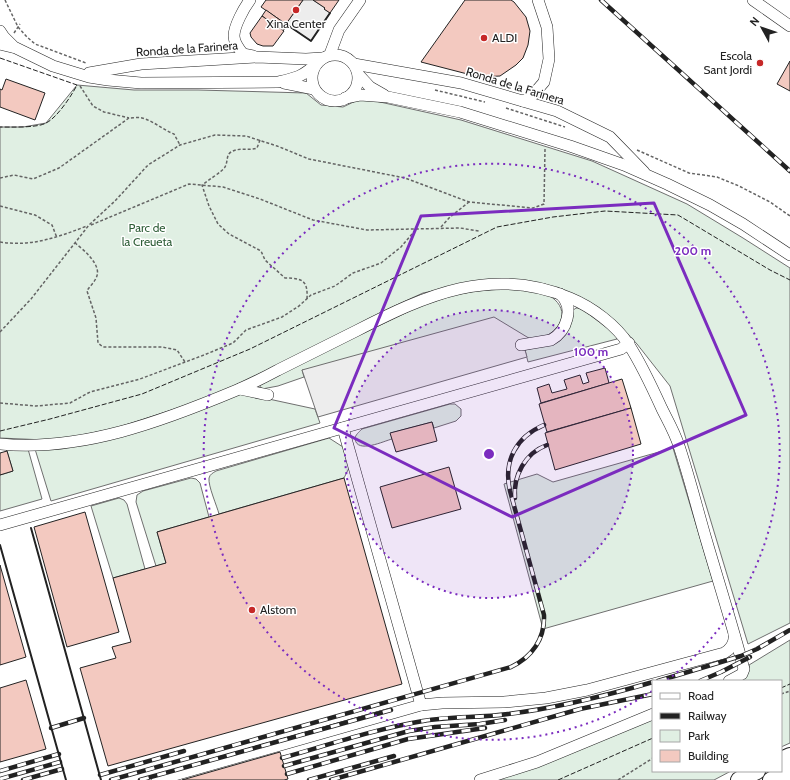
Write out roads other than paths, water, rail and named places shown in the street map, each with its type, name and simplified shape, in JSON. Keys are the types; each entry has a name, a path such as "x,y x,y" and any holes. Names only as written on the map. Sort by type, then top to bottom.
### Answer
{"highway":[{"path":"739,780 755,772"},
{"path":"771,780 790,772"}],"street":[{"path":"250,0 241,13 234,36 237,46 243,54 257,57"},
{"path":"323,59 339,54 347,58 356,69 358,83 353,92 345,98 336,101 327,100 320,95 314,89 311,80 312,72 323,59 339,30 360,0"},
{"path":"523,101 531,98 544,82 548,59 547,27 538,0"},
{"path":"753,0 790,26"},
{"path":"0,31 16,48"},
{"path":"0,44 16,48"},
{"name":"Ronda de la Farinera","path":"16,48 37,60 74,73 108,80 141,83 278,82 298,78 308,72 323,59"},
{"name":"Ronda de la Farinera","path":"74,73 105,71 141,64 257,57 323,59"},
{"name":"Ronda de la Farinera","path":"356,69 462,83 557,111 610,136 649,176"},
{"name":"Ronda de la Farinera","path":"356,69 370,87 388,97"},
{"name":"Ronda de la Farinera","path":"278,82 314,89"},
{"name":"Ronda de la Farinera","path":"345,98 360,95 388,97 460,112 624,165 710,205 743,224 790,255"},
{"path":"0,444 13,445 58,443 83,440 111,434 177,414 240,389 397,309 436,294 502,283 540,287 560,294 589,308 617,330 628,343 650,383 678,443 744,669 740,676 731,680"},
{"path":"521,345 551,340 564,328 568,310 566,301 560,294"},
{"path":"0,525 621,349 628,343"},
{"path":"240,389 268,395"},
{"path":"343,428 421,706"},
{"path":"157,780 421,706 442,703 526,701 568,694 724,653 733,645 734,635"},
{"path":"480,780 537,762 652,714"}],"railway":[{"path":"601,0 790,171"},
{"path":"111,780 511,667 525,658 540,639 544,624 544,615 510,491 508,470 510,460 519,443 534,430 544,425"},
{"path":"515,498 516,482 522,466 532,454 547,445"},
{"path":"661,680 741,656 757,649 790,630"},
{"path":"702,680 750,657"},
{"path":"282,758 405,724 434,719 497,715 563,705 652,682"},
{"path":"331,780 580,709 652,694"},
{"path":"140,780 391,710"},
{"path":"51,728 84,718"},
{"path":"284,766 409,731 505,720"},
{"path":"287,774 408,739 485,728"},
{"path":"100,775 184,751"},
{"path":"0,771 59,754"},
{"path":"309,780 394,756"},
{"path":"0,779 60,762"},
{"path":"23,780 62,769"}],"place":[{"name":"Xina Center","path":"296,10"},
{"name":"ALDI","path":"484,38"},
{"name":"Escola Sant Jordi","path":"760,63"},
{"name":"Alstom","path":"252,610"}],"park label":[{"name":"Parc de la Creueta","path":"147,235"}]}
